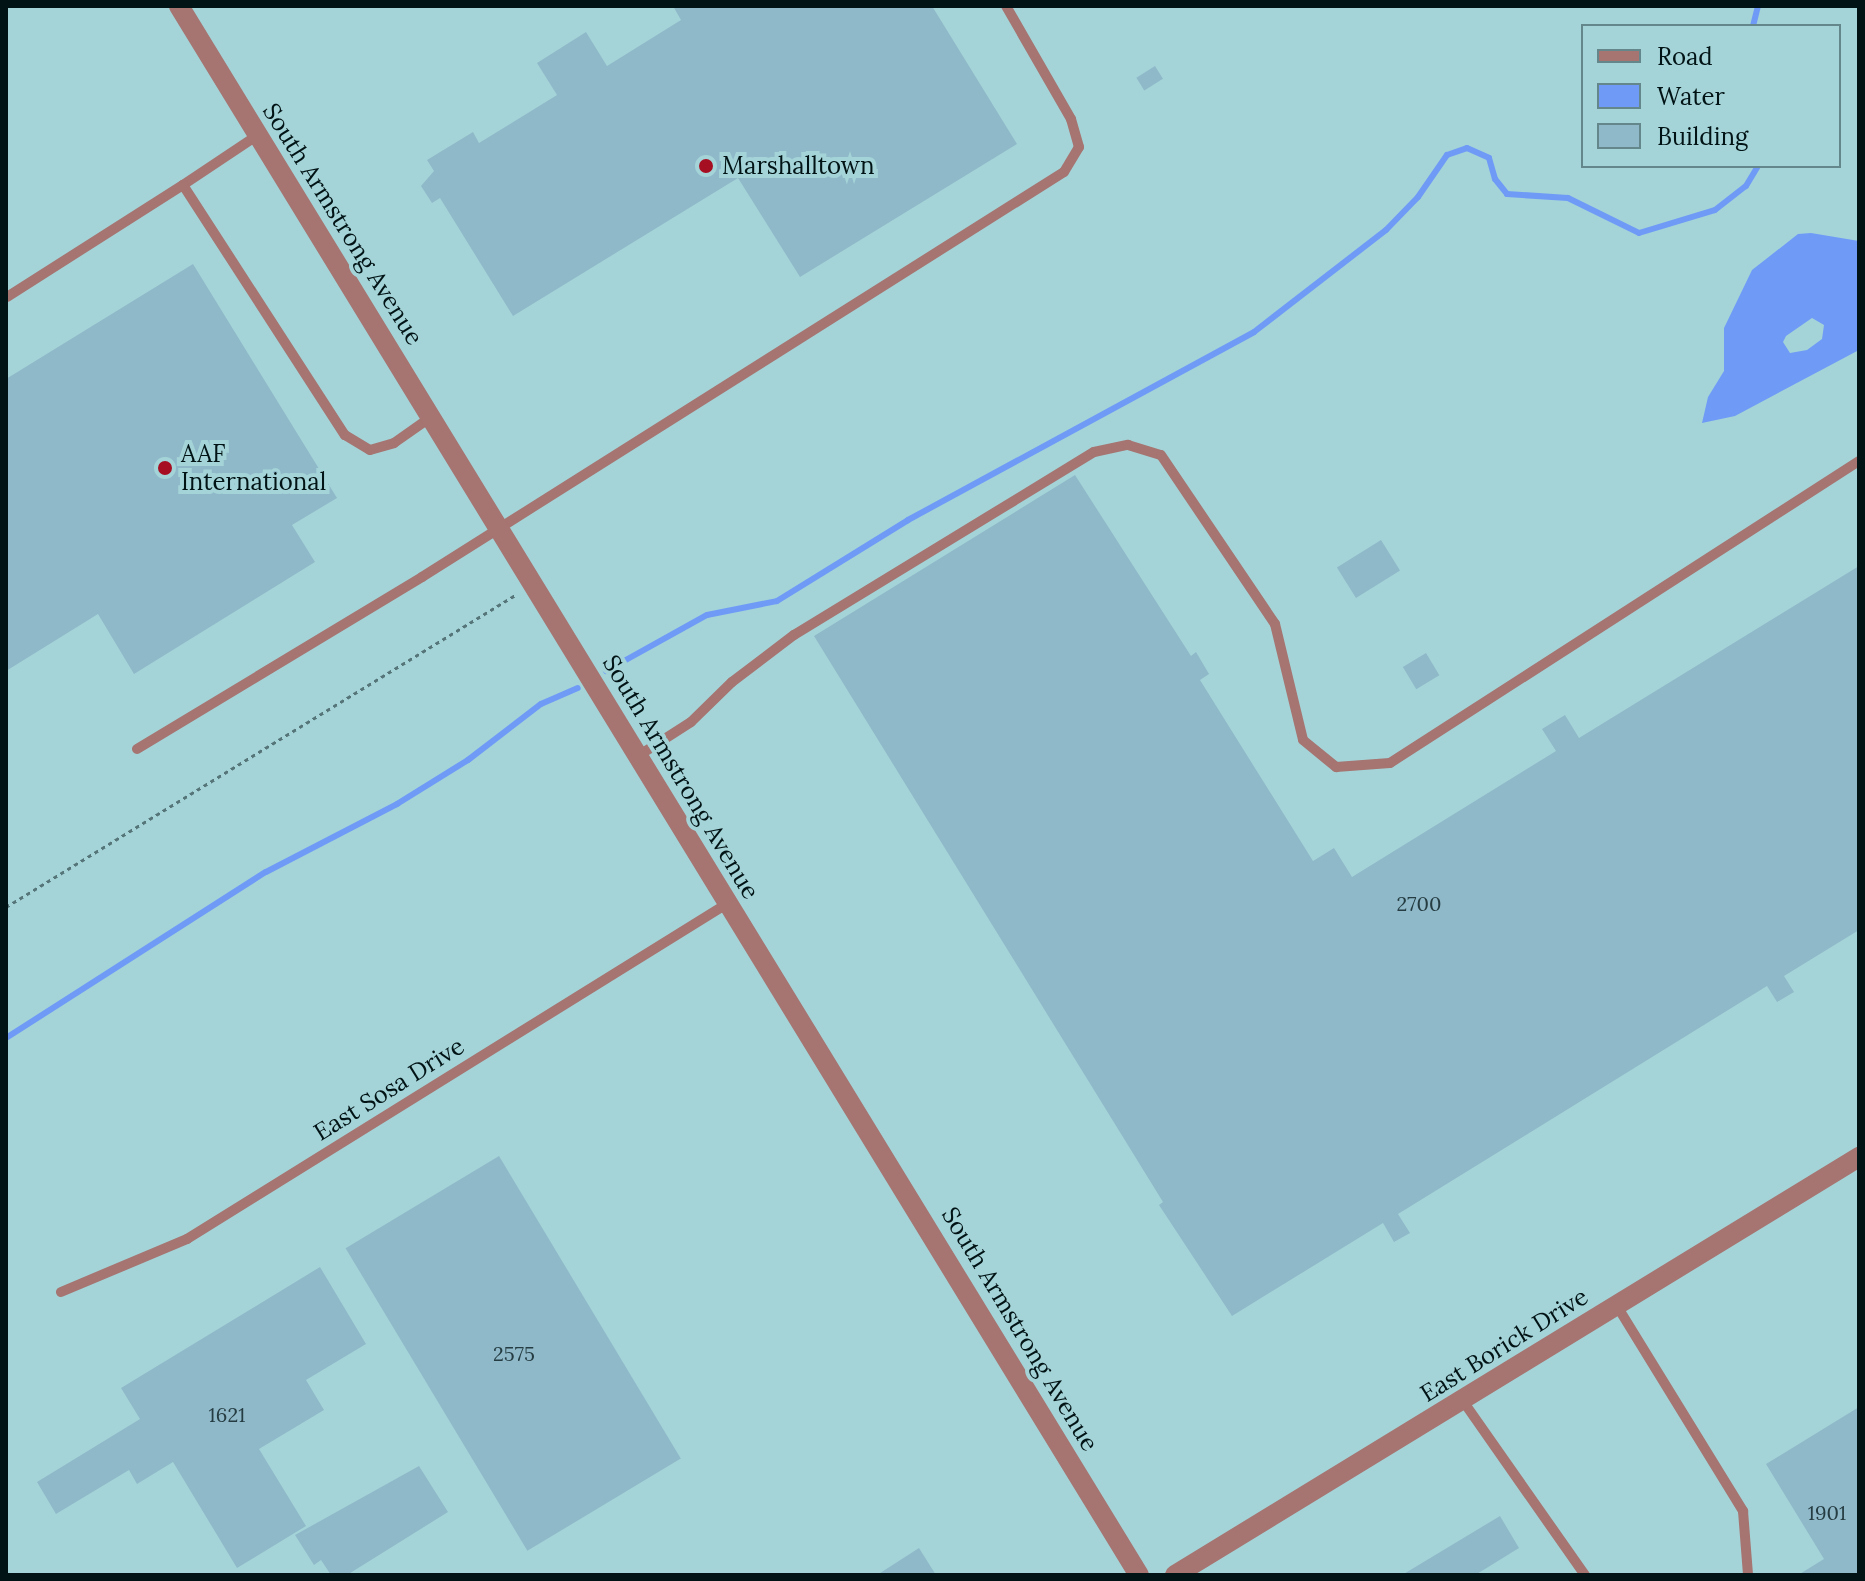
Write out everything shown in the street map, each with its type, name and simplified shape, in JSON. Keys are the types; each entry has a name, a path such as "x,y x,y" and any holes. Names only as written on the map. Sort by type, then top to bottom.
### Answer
{"street":[{"name":"South Armstrong Avenue","path":"179,6 1139,1575"},
{"name":"East Borick Drive","path":"1175,1575 1859,1157"}],"lane":[{"path":"137,749 500,528 1064,172 1079,147 1071,119 1006,6"},
{"path":"7,297 258,135"},
{"path":"183,185 345,435 370,450 394,443 431,417"},
{"path":"638,756 691,722 794,635 1094,452 1128,445 1161,455 1275,624 1303,740 1336,767 1390,763 1859,461"},
{"name":"East Sosa Drive","path":"61,1292 187,1239 728,903"},
{"path":"1617,1306 1743,1511 1748,1575"},
{"path":"1463,1401 1585,1575"}],"path":[{"path":"6,907 534,584"}],"water":[{"path":"1811,233 1859,241 1859,350 1735,416 1702,423 1708,397 1724,371 1724,328 1752,270 1798,234","holes":["1812,318 1824,325 1822,339 1807,350 1790,353 1783,342 1786,336"]}],"building":[{"name":"Marshalltown","path":"673,6 932,6 1017,144 800,277 738,178 513,316 440,198 432,203 421,186 434,171 427,160 473,132 479,143 557,95 537,63 586,32 607,66 681,20"},
{"path":"1155,66 1163,79 1144,90 1136,78"},
{"name":"AAF International","path":"193,264 337,498 292,525 315,562 134,674 98,614 6,671 6,379"},
{"path":"1075,475 1191,656 1196,652 1209,674 1200,680 1313,861 1334,848 1352,877 1556,751 1542,729 1565,715 1579,738 1859,566 1859,930 1784,976 1794,992 1777,1002 1767,986 1398,1214 1410,1233 1394,1242 1383,1223 1232,1316 1159,1205 1163,1202 814,636"},
{"path":"1381,540 1400,571 1356,598 1337,568"},
{"path":"1426,653 1439,675 1416,689 1403,667"},
{"path":"499,1156 681,1459 527,1551 346,1248"},
{"path":"320,1267 366,1344 306,1380 324,1410 259,1449 306,1526 237,1568 173,1462 137,1484 129,1470 56,1514 37,1482 140,1419 121,1388"},
{"path":"1859,1407 1859,1575 1798,1575 1824,1559 1766,1464"},
{"path":"419,1466 448,1512 347,1575 331,1575 321,1560 314,1565 295,1535"},
{"path":"1500,1516 1519,1548 1485,1569 1475,1575 1402,1575"},
{"path":"919,1548 936,1575 877,1575"}],"waterway":[{"path":"1754,24 1758,6"},
{"path":"606,671 707,615 777,601 908,520 1254,332 1386,230 1418,197 1447,155 1467,148 1489,158 1495,179 1507,194 1568,198 1639,233 1715,210 1746,186 1757,168"},
{"path":"6,1038 266,872 397,804 468,760 541,704 578,688"}],"place":[{"name":"Marshalltown","path":"706,166"},
{"name":"AAF International","path":"165,468"}]}
